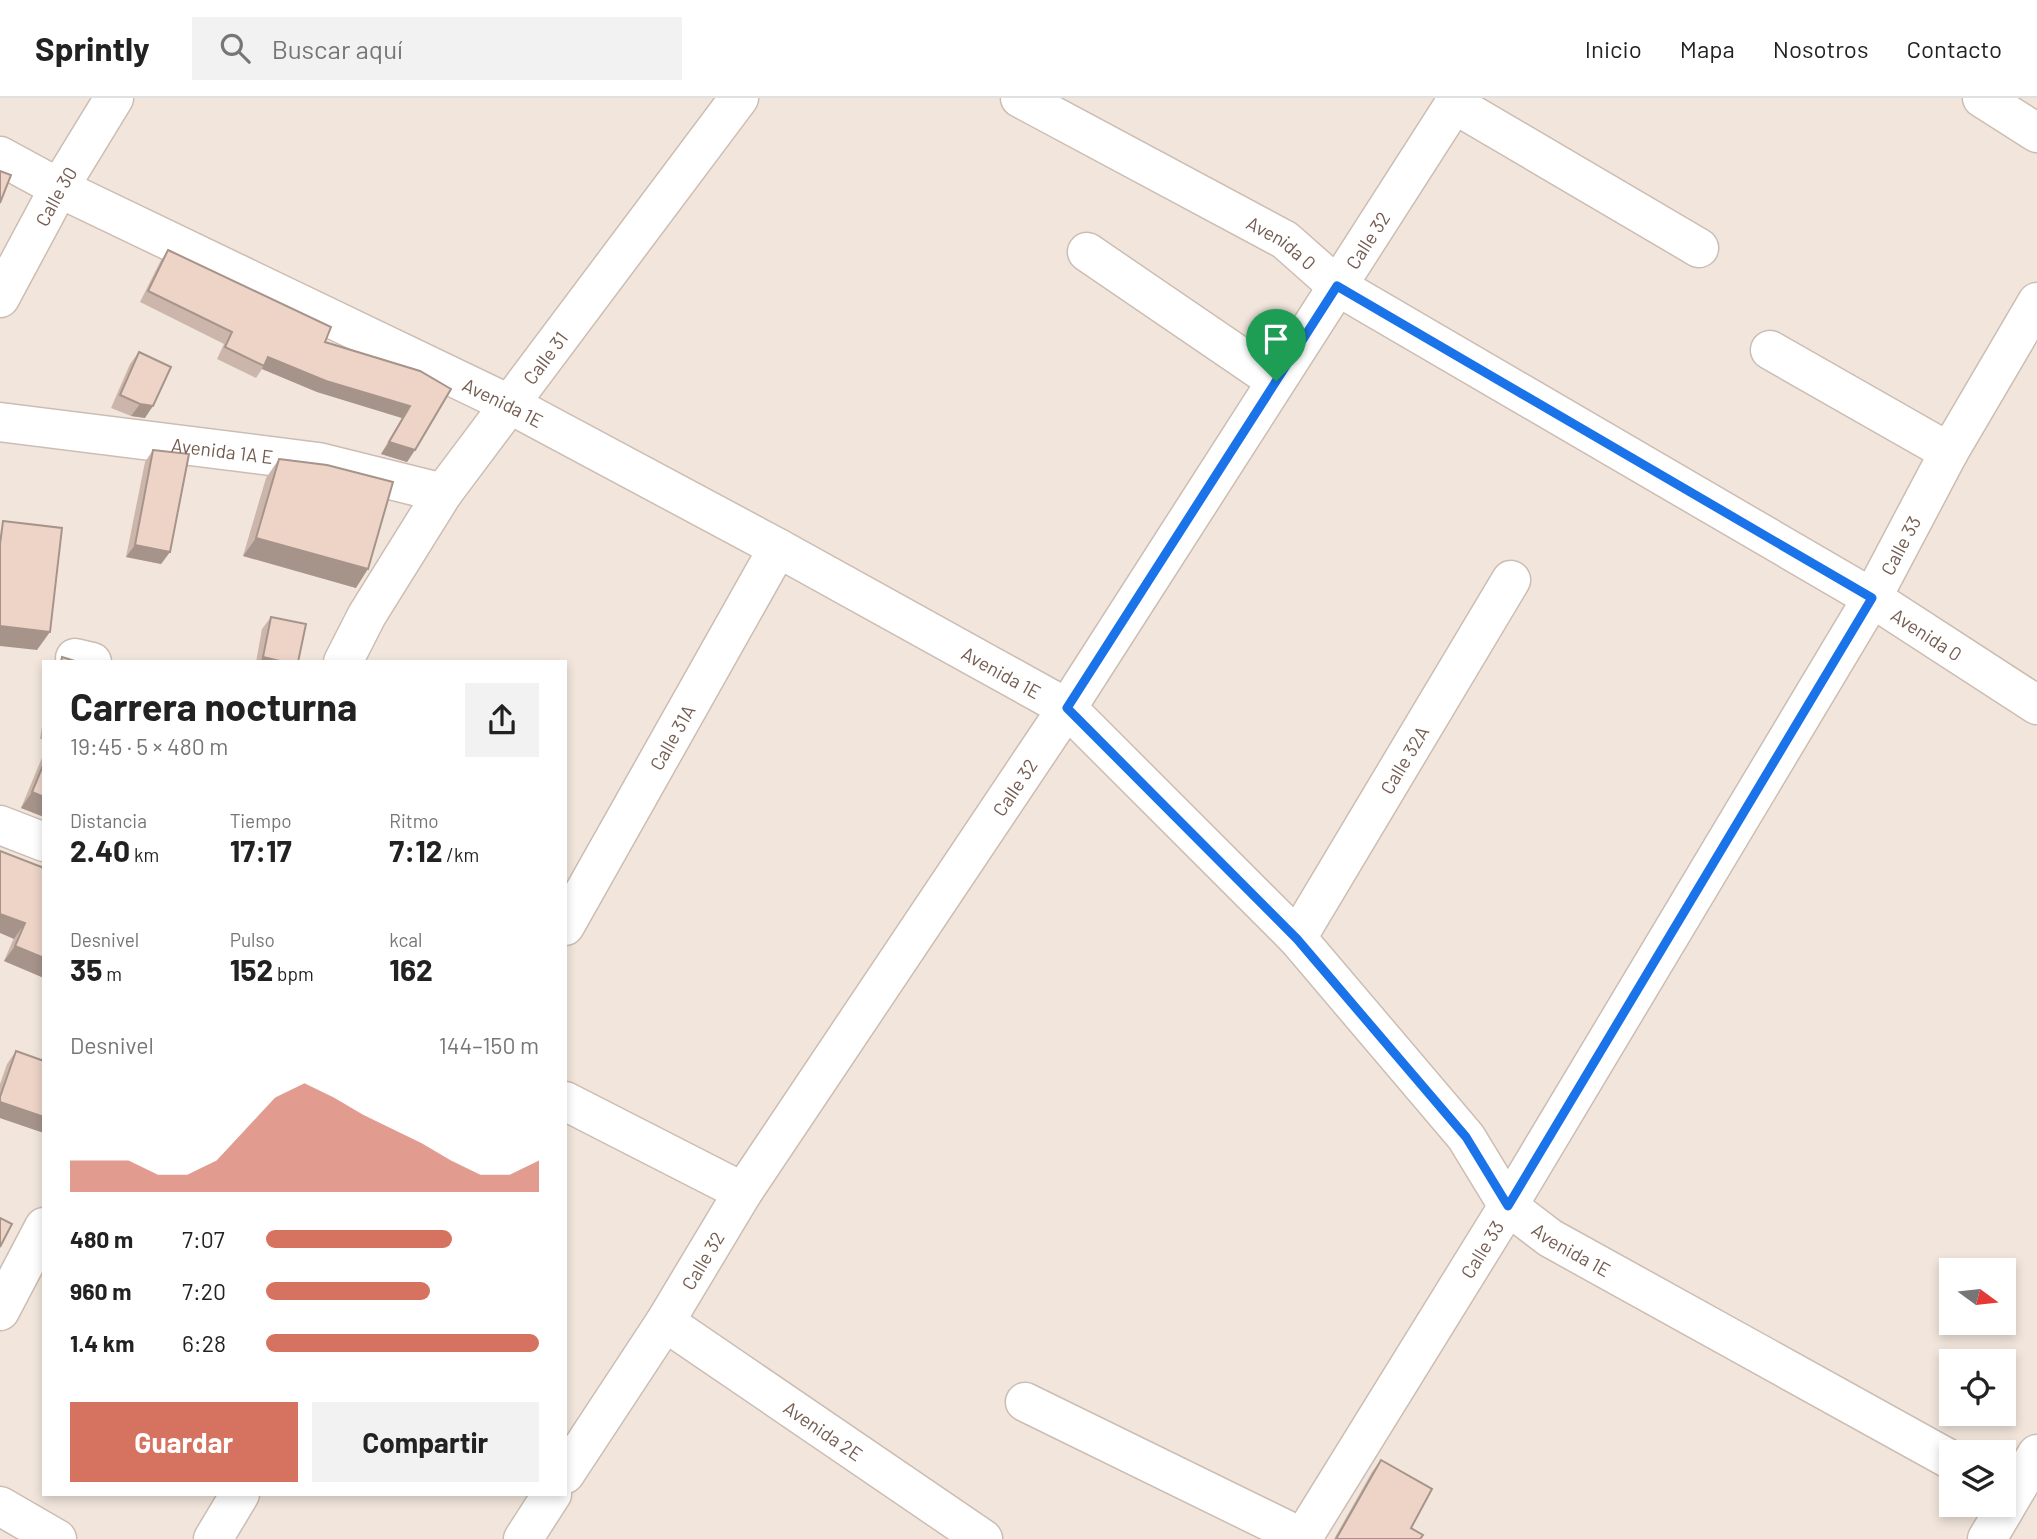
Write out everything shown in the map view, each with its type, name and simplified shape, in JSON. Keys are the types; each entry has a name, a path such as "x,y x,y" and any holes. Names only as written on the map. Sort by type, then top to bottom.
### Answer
{"street":[{"name":"Calle 30","path":"0,298 59,188 114,98"},
{"name":"Calle 31","path":"344,660 367,615 443,493 739,98"},
{"name":"Avenida 0","path":"1020,98 1285,240 1337,286 1872,598 2037,705"},
{"path":"1982,98 2037,133"},
{"name":"Calle 32","path":"567,1471 665,1322 743,1192 1067,708 1456,101"},
{"path":"1456,101 1699,247"},
{"name":"Avenida 1E","path":"0,156 59,188 511,405 778,548 1067,708 1297,939 1466,1137 1508,1206 1550,1238 1939,1453"},
{"path":"1087,252 1276,381"},
{"name":"Calle 33","path":"1303,1538 1508,1206 1872,598 1949,452 2037,302"},
{"path":"1770,350 1949,452"},
{"name":"Avenida 1A E","path":"0,422 318,462 443,493"},
{"name":"Calle 31A","path":"567,922 778,548"},
{"name":"Calle 32A","path":"1297,939 1511,580"},
{"path":"0,825 42,841"},
{"path":"567,1102 743,1192"},
{"path":"0,1311 42,1231"},
{"name":"Avenida 2E","path":"665,1322 982,1539"},
{"path":"1025,1402 1303,1538"},
{"path":"1987,1539 2018,1496 2037,1454"},
{"path":"213,1539 239,1496"},
{"path":"523,1539 551,1496"},
{"path":"0,1506 57,1539"}],"shaded area":[{"path":"0,98 2037,98 2037,1539 0,1539"}],"building":[{"path":"0,171 11,175 0,203"},
{"path":"168,250 331,327 325,342 420,371 451,389 415,450 389,442 410,406 326,381 268,357 264,366 225,347 232,332 148,291"},
{"path":"139,352 171,367 153,406 140,404 120,395"},
{"path":"153,450 189,454 170,552 135,545"},
{"path":"279,459 327,465 393,482 368,569 256,538"},
{"path":"3,521 62,528 50,632 0,626 0,544"},
{"path":"271,617 306,624 298,660 263,657"},
{"path":"42,768 42,796 32,792"},
{"path":"0,851 42,867 42,957 15,946 25,923 0,914"},
{"path":"16,1051 42,1060 42,1116 0,1102"},
{"path":"0,1218 12,1224 0,1247"},
{"path":"1381,1460 1432,1489 1411,1528 1423,1535 1420,1539 1336,1539"}],"route":[{"path":"1337,286 1872,598 1508,1206 1466,1137 1297,939 1067,708 1276,381 1337,286"}]}
